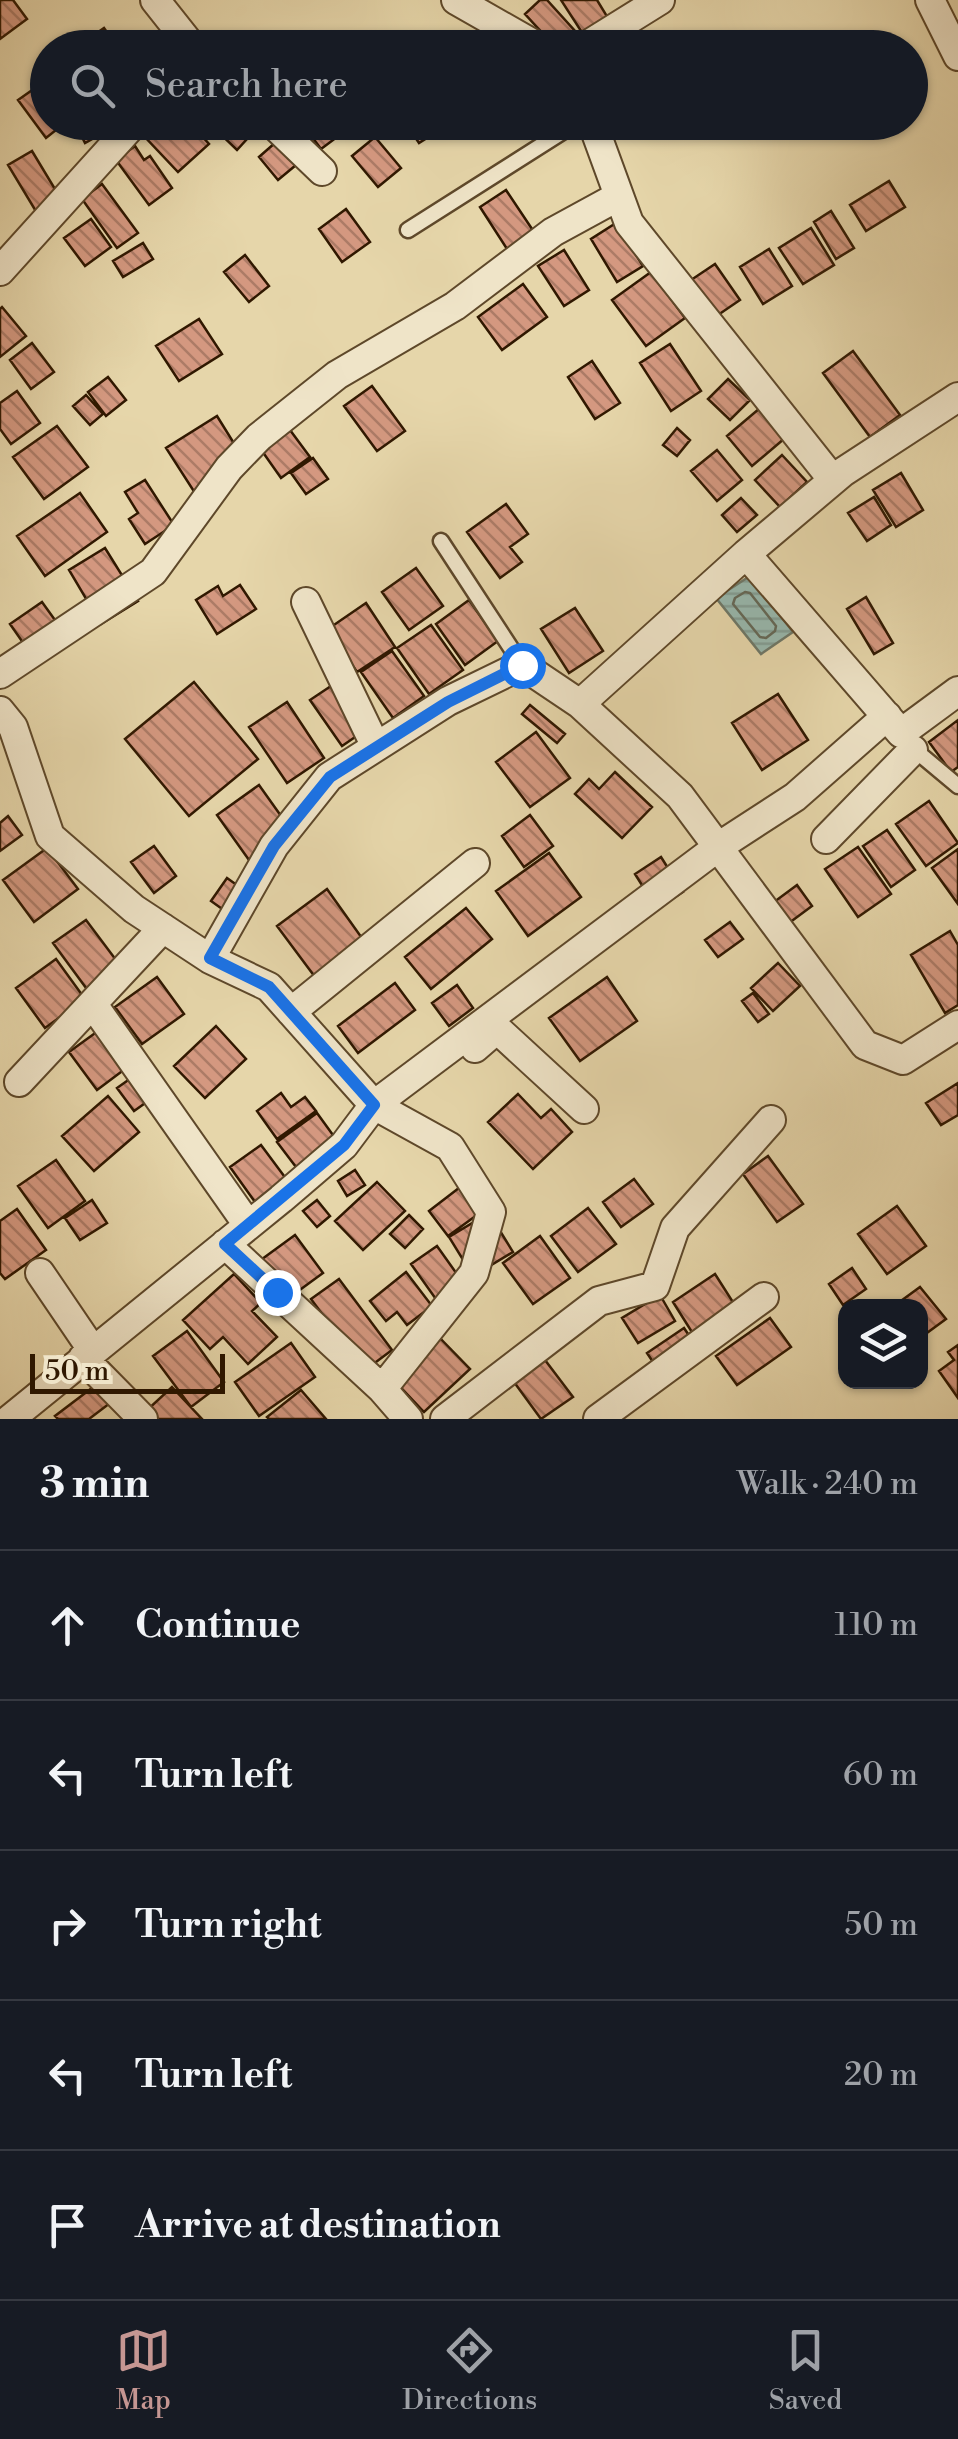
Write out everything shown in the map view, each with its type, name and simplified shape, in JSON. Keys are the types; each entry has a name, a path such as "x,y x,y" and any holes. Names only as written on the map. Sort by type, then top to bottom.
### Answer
{"street":[{"path":"155,0 179,30"},
{"path":"456,0 508,30"},
{"path":"612,30 660,0"},
{"path":"930,0 958,56"},
{"path":"0,271 119,140"},
{"path":"290,140 322,170"},
{"path":"599,140 629,223 833,480"},
{"path":"0,674 153,572 229,468 259,437 336,375 455,306 553,232 620,196"},
{"path":"580,704 833,480 958,397"},
{"path":"746,554 901,733"},
{"path":"306,602 376,747"},
{"path":"210,958 274,846 330,777 448,702 522,665 580,704 680,796 865,1045 903,1060 958,1025"},
{"path":"10,1419 383,1110 718,847 901,733 958,691"},
{"path":"4,725 50,836 134,909 210,958 269,987 383,1110 450,1147 462,1161 490,1212 474,1274 382,1389"},
{"path":"826,839 901,733"},
{"path":"297,1018 475,862"},
{"path":"19,1082 163,928"},
{"path":"297,1018 378,962"},
{"path":"99,1013 248,1225"},
{"path":"383,1110 497,1030 584,1110"},
{"path":"444,1419 599,1302 655,1286 675,1228 771,1120"},
{"path":"225,1244 382,1389 408,1419"},
{"path":"40,1274 88,1355 143,1419"},
{"path":"598,1419 764,1297"}],"lane":[{"path":"408,230 550,140"},
{"path":"441,541 522,665"},
{"path":"901,733 958,786"}],"water":[{"path":"750,576 793,632 761,654 716,598"}],"building":[{"path":"0,0 13,0 27,19 0,39"},
{"path":"540,0 547,0 574,30 540,30 525,14"},
{"path":"561,0 597,0 608,18 589,30 580,30"},
{"path":"30,92 30,116 18,100"},
{"path":"148,140 205,140 209,144 178,172"},
{"path":"227,140 246,140 237,150"},
{"path":"314,140 333,140 321,149"},
{"path":"371,140 378,140 401,168 378,187 352,156"},
{"path":"276,142 296,165 278,180 259,157"},
{"path":"135,146 144,160 150,156 172,188 149,205 116,160"},
{"path":"32,151 61,199 37,213 8,165"},
{"path":"889,181 905,207 866,231 850,205"},
{"path":"102,184 138,233 117,248 82,199"},
{"path":"506,190 536,235 509,252 480,207"},
{"path":"346,209 370,242 342,262 319,229"},
{"path":"831,211 854,248 836,259 814,222"},
{"path":"91,219 111,247 85,266 64,238"},
{"path":"616,223 643,266 617,282 591,239"},
{"path":"811,228 834,265 803,284 779,248"},
{"path":"143,243 153,259 123,277 113,261"},
{"path":"769,249 792,286 763,304 740,267"},
{"path":"564,250 589,290 564,306 538,266"},
{"path":"245,255 269,286 249,302 224,272"},
{"path":"715,264 740,300 715,317 691,280"},
{"path":"651,272 685,318 646,346 612,300"},
{"path":"523,284 547,317 502,350 478,317"},
{"path":"0,309 26,336 0,357"},
{"path":"199,319 222,354 179,381 156,346"},
{"path":"32,343 54,372 31,389 10,360"},
{"path":"670,344 701,391 671,411 640,363"},
{"path":"853,351 900,415 870,437 823,373"},
{"path":"592,361 620,403 595,419 568,377"},
{"path":"108,377 126,400 106,416 88,392"},
{"path":"728,379 750,400 730,420 708,399"},
{"path":"372,386 405,431 377,451 344,406"},
{"path":"17,391 40,423 11,444 0,429 0,403"},
{"path":"86,395 103,414 90,425 73,406"},
{"path":"760,408 785,438 752,466 727,436"},
{"path":"217,416 245,461 195,493 166,448"},
{"path":"57,426 88,467 44,499 13,457"},
{"path":"677,428 690,440 677,456 663,445"},
{"path":"290,430 310,457 281,478 262,451"},
{"path":"717,450 742,480 717,501 691,471"},
{"path":"782,455 807,482 780,507 755,480"},
{"path":"313,458 328,479 306,494 291,473"},
{"path":"901,473 923,510 896,527 873,490"},
{"path":"145,480 174,525 145,544 129,519 138,513 125,492"},
{"path":"80,493 107,532 45,576 17,536"},
{"path":"874,497 891,525 867,541 848,513"},
{"path":"741,498 757,515 737,532 722,515"},
{"path":"506,504 528,534 510,547 522,562 500,578 467,532"},
{"path":"105,548 138,601 101,624 69,570"},
{"path":"416,568 443,606 409,630 382,592"},
{"path":"240,585 256,609 217,634 196,600 218,586 223,596"},
{"path":"866,597 893,643 874,654 847,609"},
{"path":"469,600 498,641 465,665 436,624"},
{"path":"42,602 65,634 33,657 10,624"},
{"path":"366,603 395,647 357,672 328,629"},
{"path":"575,608 603,651 569,673 541,629"},
{"path":"431,625 463,670 429,694 397,648"},
{"path":"392,651 424,696 393,718 361,672"},
{"path":"346,676 377,722 342,746 310,700"},
{"path":"194,682 258,759 189,816 125,739"},
{"path":"778,694 808,740 762,770 732,723"},
{"path":"287,702 324,758 287,783 249,727"},
{"path":"530,705 565,734 557,743 522,714"},
{"path":"958,720 958,767 951,772 929,742"},
{"path":"536,732 570,778 530,807 496,762"},
{"path":"615,772 652,807 622,838 575,794 589,779 599,789"},
{"path":"259,785 291,830 249,860 217,815"},
{"path":"929,801 958,843 926,866 896,824"},
{"path":"530,815 553,846 524,867 502,836"},
{"path":"8,816 22,835 0,851 0,823"},
{"path":"887,830 915,870 891,887 863,846"},
{"path":"154,846 176,876 154,893 131,862"},
{"path":"858,847 891,894 858,917 825,869"},
{"path":"47,848 78,889 34,922 3,880"},
{"path":"958,849 958,904 932,868"},
{"path":"549,853 581,897 528,936 496,891"},
{"path":"661,857 683,892 657,909 635,874"},
{"path":"227,878 248,893 232,916 211,901"},
{"path":"797,885 812,906 785,926 770,905"},
{"path":"327,889 364,941 315,977 277,926"},
{"path":"466,908 492,939 431,989 405,957"},
{"path":"86,920 122,968 89,992 53,943"},
{"path":"730,922 743,939 718,957 705,940"},
{"path":"950,931 958,945 958,1005 945,1013 911,955"},
{"path":"56,959 85,999 45,1028 16,988"},
{"path":"778,963 800,986 773,1011 751,988"},
{"path":"157,977 184,1014 142,1044 115,1007"},
{"path":"607,977 637,1021 580,1061 549,1018"},
{"path":"395,983 415,1010 358,1053 338,1026"},
{"path":"457,985 473,1008 449,1026 432,1003"},
{"path":"753,993 769,1014 758,1022 742,1001"},
{"path":"216,1026 246,1059 205,1098 174,1066"},
{"path":"98,1031 125,1069 97,1090 69,1052"},
{"path":"134,1076 151,1099 134,1111 117,1088"},
{"path":"958,1083 958,1115 941,1125 926,1103"},
{"path":"281,1093 291,1107 305,1097 316,1111 277,1139 257,1111"},
{"path":"518,1094 541,1118 551,1109 572,1132 533,1169 488,1122"},
{"path":"108,1096 139,1132 94,1171 62,1136"},
{"path":"317,1113 338,1142 299,1171 277,1142"},
{"path":"261,1145 287,1180 255,1202 230,1167"},
{"path":"768,1156 803,1204 777,1222 743,1174"},
{"path":"56,1160 85,1201 48,1228 18,1186"},
{"path":"355,1170 365,1185 347,1196 338,1181"},
{"path":"634,1179 653,1204 621,1227 603,1202"},
{"path":"468,1181 488,1207 448,1236 429,1211"},
{"path":"377,1182 405,1211 363,1250 335,1221"},
{"path":"92,1200 107,1223 80,1240 65,1218"},
{"path":"317,1200 330,1216 317,1227 303,1211"},
{"path":"897,1206 926,1246 887,1274 858,1234"},
{"path":"588,1208 616,1244 578,1272 551,1236"},
{"path":"17,1209 46,1250 5,1279 0,1273 0,1221"},
{"path":"489,1213 513,1252 473,1276 449,1237"},
{"path":"409,1215 423,1229 405,1248 390,1234"},
{"path":"295,1235 323,1273 286,1300 258,1262"},
{"path":"540,1236 570,1278 533,1304 503,1263"},
{"path":"437,1246 469,1291 443,1309 411,1264"},
{"path":"852,1268 866,1289 852,1299 839,1299 829,1284"},
{"path":"406,1272 432,1306 407,1325 397,1312 386,1321 370,1301"},
{"path":"234,1274 261,1303 252,1311 277,1337 248,1364 223,1337 210,1349 183,1320"},
{"path":"715,1274 745,1321 702,1348 673,1302"},
{"path":"339,1279 392,1350 364,1371 311,1299"},
{"path":"920,1287 946,1319 928,1332 928,1299 904,1299"},
{"path":"660,1295 675,1321 638,1343 622,1318"},
{"path":"770,1318 791,1347 737,1385 716,1356"},
{"path":"684,1328 698,1349 661,1374 647,1353"},
{"path":"187,1331 224,1382 191,1407 153,1356"},
{"path":"436,1334 470,1369 424,1412 390,1376"},
{"path":"291,1343 315,1377 259,1416 235,1382"},
{"path":"958,1345 958,1398 939,1371 954,1360 948,1352"},
{"path":"545,1360 573,1397 541,1419 514,1382"},
{"path":"105,1378 118,1397 89,1419 55,1416"},
{"path":"172,1387 202,1419 152,1419 145,1412"},
{"path":"301,1390 326,1419 267,1417"}],"route":[{"path":"277,1292 225,1244 344,1145 374,1105 269,987 210,958 274,846 330,777 448,702 522,665"}]}
